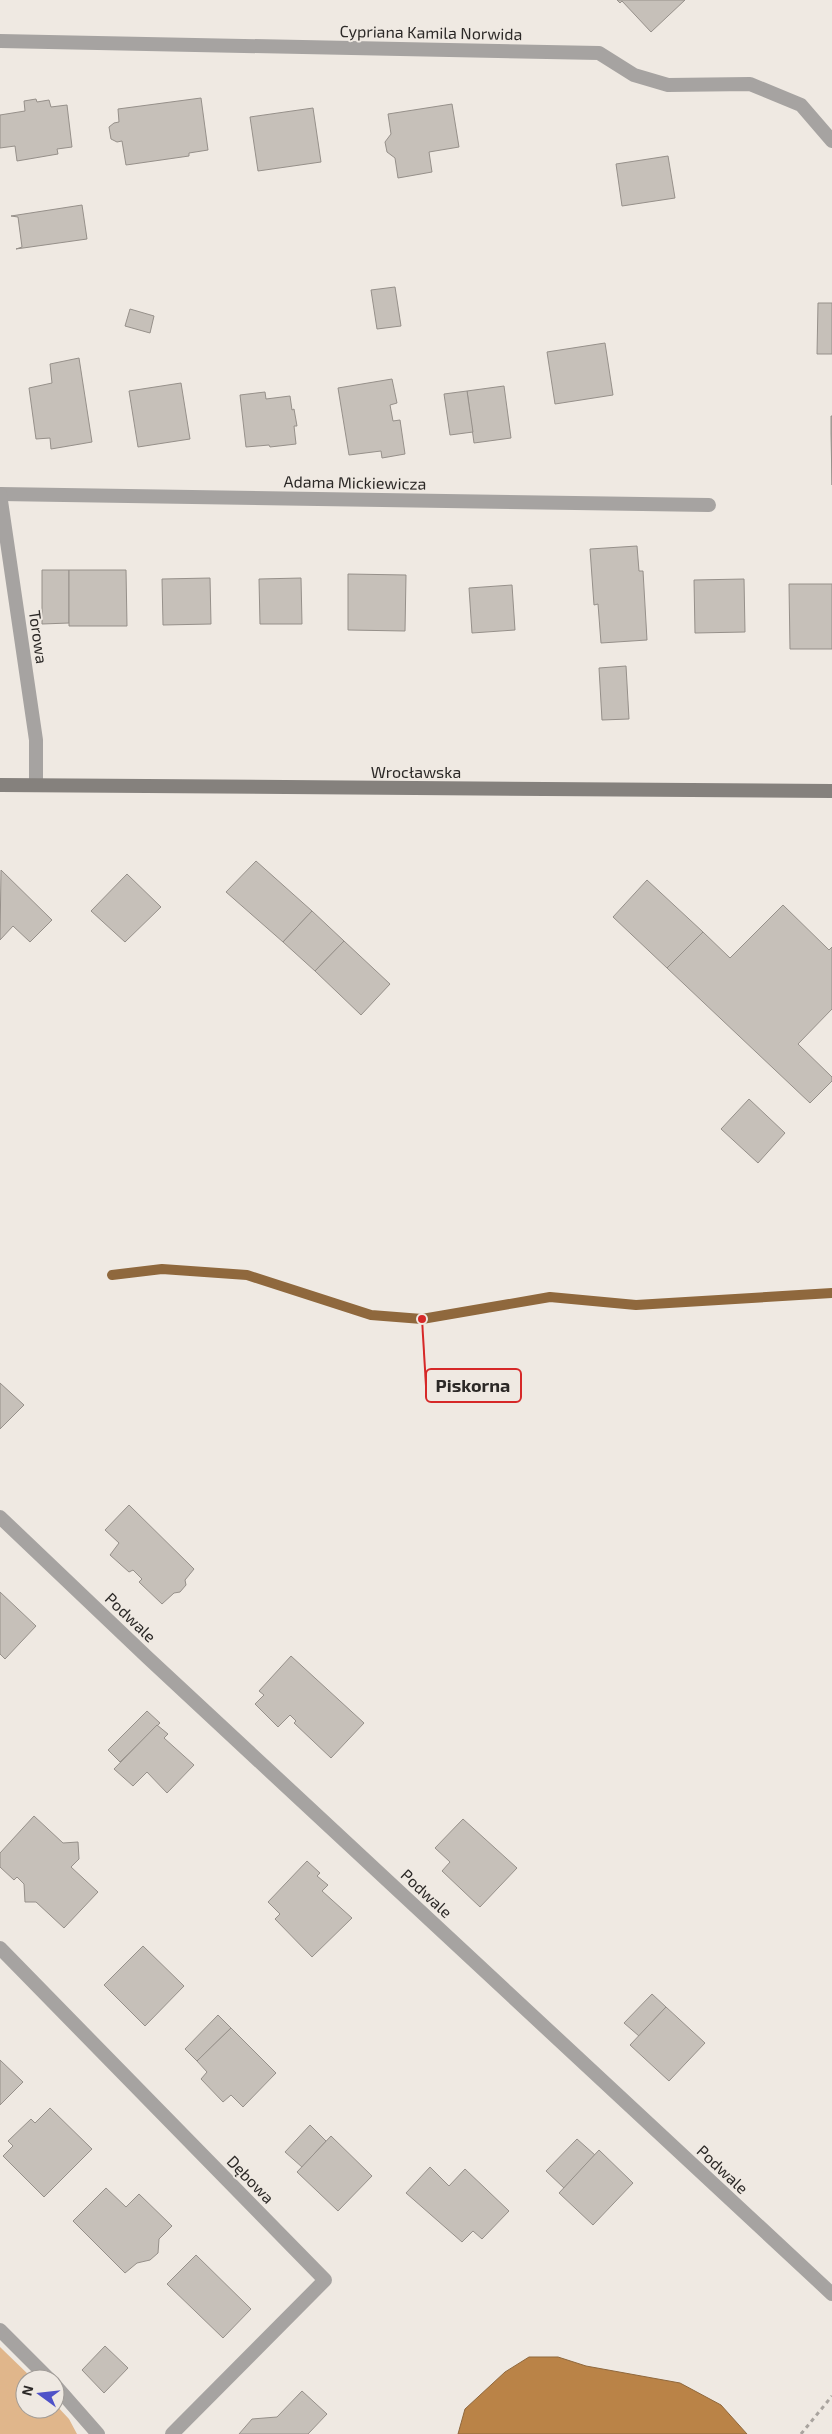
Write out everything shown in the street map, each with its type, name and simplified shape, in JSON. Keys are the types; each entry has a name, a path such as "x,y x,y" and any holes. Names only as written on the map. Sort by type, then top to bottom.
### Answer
{"main road":[{"name":"Wrocławska","path":"0,785 832,791"}],"street":[{"name":"Cypriana Kamila Norwida","path":"0,41 599,53 634,75 668,85 750,84 800,105 832,141"},
{"name":"Adama Mickiewicza","path":"0,494 709,504"},
{"name":"Torowa","path":"0,494 36,740 36,785"},
{"name":"Podwale","path":"0,1517 161,1670 832,2294"},
{"name":"Dębowa","path":"0,1948 325,2280 172,2434"},
{"path":"0,2330 39,2369"},
{"path":"65,2396 98,2434"}],"path":[{"path":"801,2434 831,2397 832,2389"}],"shaded area":[{"path":"0,2347 23,2369 15,2369 15,2419 65,2419 65,2415 77,2434 0,2434"},
{"path":"529,2357 558,2357 586,2366 680,2383 721,2405 747,2434 458,2434 465,2409 505,2372"}],"building":[{"path":"617,0 685,0 651,32 622,1 620,3"},
{"path":"201,98 208,150 189,153 189,156 126,165 122,141 117,142 111,139 109,127 119,122 118,109"},
{"path":"36,99 37,102 49,100 51,107 67,105 72,147 57,149 58,154 17,161 15,146 0,148 0,115 25,111 24,101"},
{"path":"452,104 459,147 429,152 432,172 398,178 395,158 387,152 385,142 391,134 388,114"},
{"path":"313,108 321,162 258,171 250,117"},
{"path":"668,156 675,198 622,206 616,164"},
{"path":"82,205 87,239 16,249 22,247 18,217 11,216"},
{"path":"395,287 401,326 377,329 371,290"},
{"path":"818,303 832,303 832,354 817,354"},
{"path":"130,309 154,316 150,333 125,326"},
{"path":"605,343 613,395 555,404 547,352"},
{"path":"79,358 92,442 51,449 50,438 36,439 29,388 52,383 50,364"},
{"path":"392,379 397,403 390,405 393,421 400,420 405,454 382,458 381,451 349,455 338,388"},
{"path":"181,383 190,439 138,447 129,391"},
{"path":"504,386 511,438 474,443 467,391"},
{"path":"467,391 473,432 450,435 444,394"},
{"path":"265,392 266,399 290,396 297,426 294,426 296,444 246,447 240,395"},
{"path":"832,416 832,485 831,433"},
{"path":"637,546 639,571 643,571 647,640 601,643 598,604 594,605 590,549"},
{"path":"42,570 69,570 69,623 42,624"},
{"path":"69,570 126,570 127,626 69,626"},
{"path":"348,574 406,575 405,631 348,630"},
{"path":"210,578 211,624 163,625 162,579"},
{"path":"301,578 302,624 260,624 259,579"},
{"path":"744,579 745,632 695,633 694,580"},
{"path":"789,584 832,584 832,649 790,649"},
{"path":"512,585 515,630 472,633 469,588"},
{"path":"626,666 629,719 602,720 599,668"},
{"path":"256,861 312,911 283,942 226,892"},
{"path":"1,870 52,920 30,942 13,926 0,940"},
{"path":"127,874 161,907 125,942 91,911"},
{"path":"647,880 703,932 667,968 613,917"},
{"path":"783,905 829,950 832,947 832,1009 798,1044 832,1077 832,1081 810,1103 667,968 703,932 730,958"},
{"path":"312,911 344,941 315,971 283,942"},
{"path":"344,941 390,984 361,1015 315,971"},
{"path":"749,1099 785,1133 758,1163 721,1129"},
{"path":"0,1383 24,1405 0,1429"},
{"path":"129,1505 194,1569 185,1580 186,1585 180,1592 174,1593 162,1604 139,1582 142,1579 133,1570 129,1572 110,1555 119,1543 105,1530"},
{"path":"0,1592 36,1626 5,1659 0,1654"},
{"path":"291,1656 364,1723 331,1758 294,1723 296,1721 290,1715 278,1727 255,1704 264,1695 259,1691"},
{"path":"147,1711 160,1723 120,1762 108,1750"},
{"path":"157,1725 168,1734 164,1738 194,1765 167,1793 147,1772 133,1786 114,1769"},
{"path":"34,1816 63,1843 78,1842 79,1859 71,1867 98,1892 64,1928 36,1902 25,1902 24,1884 17,1877 14,1880 0,1867 0,1853"},
{"path":"463,1819 517,1868 480,1907 442,1871 450,1862 435,1848"},
{"path":"307,1861 320,1873 317,1876 328,1885 322,1891 352,1918 312,1957 275,1919 280,1914 268,1902"},
{"path":"143,1946 184,1986 145,2026 104,1985"},
{"path":"652,1994 666,2007 639,2036 624,2023"},
{"path":"666,2007 705,2043 669,2081 630,2045"},
{"path":"218,2015 231,2028 197,2061 185,2049"},
{"path":"231,2028 276,2073 243,2107 231,2095 223,2102 201,2079 207,2072 197,2061"},
{"path":"0,2060 23,2082 0,2105"},
{"path":"50,2108 92,2149 44,2197 3,2156 13,2146 8,2141 31,2119 35,2123"},
{"path":"310,2125 326,2141 302,2167 285,2152"},
{"path":"331,2136 372,2176 338,2211 297,2172"},
{"path":"577,2139 595,2155 564,2188 546,2171"},
{"path":"599,2150 633,2183 593,2225 559,2193"},
{"path":"430,2167 449,2186 465,2169 509,2211 482,2239 473,2231 462,2242 406,2193"},
{"path":"106,2188 126,2207 139,2194 172,2226 159,2239 158,2253 150,2260 137,2263 125,2273 73,2221"},
{"path":"196,2255 251,2309 223,2338 167,2284"},
{"path":"105,2346 128,2368 104,2393 82,2370"},
{"path":"302,2391 327,2414 308,2434 239,2434 252,2419 277,2417"}],"waterway":[{"path":"112,1275 162,1269 247,1275 371,1315 422,1319 550,1297 636,1305 832,1293"}],"place":[{"name":"Piskorna","path":"422,1319"}]}
